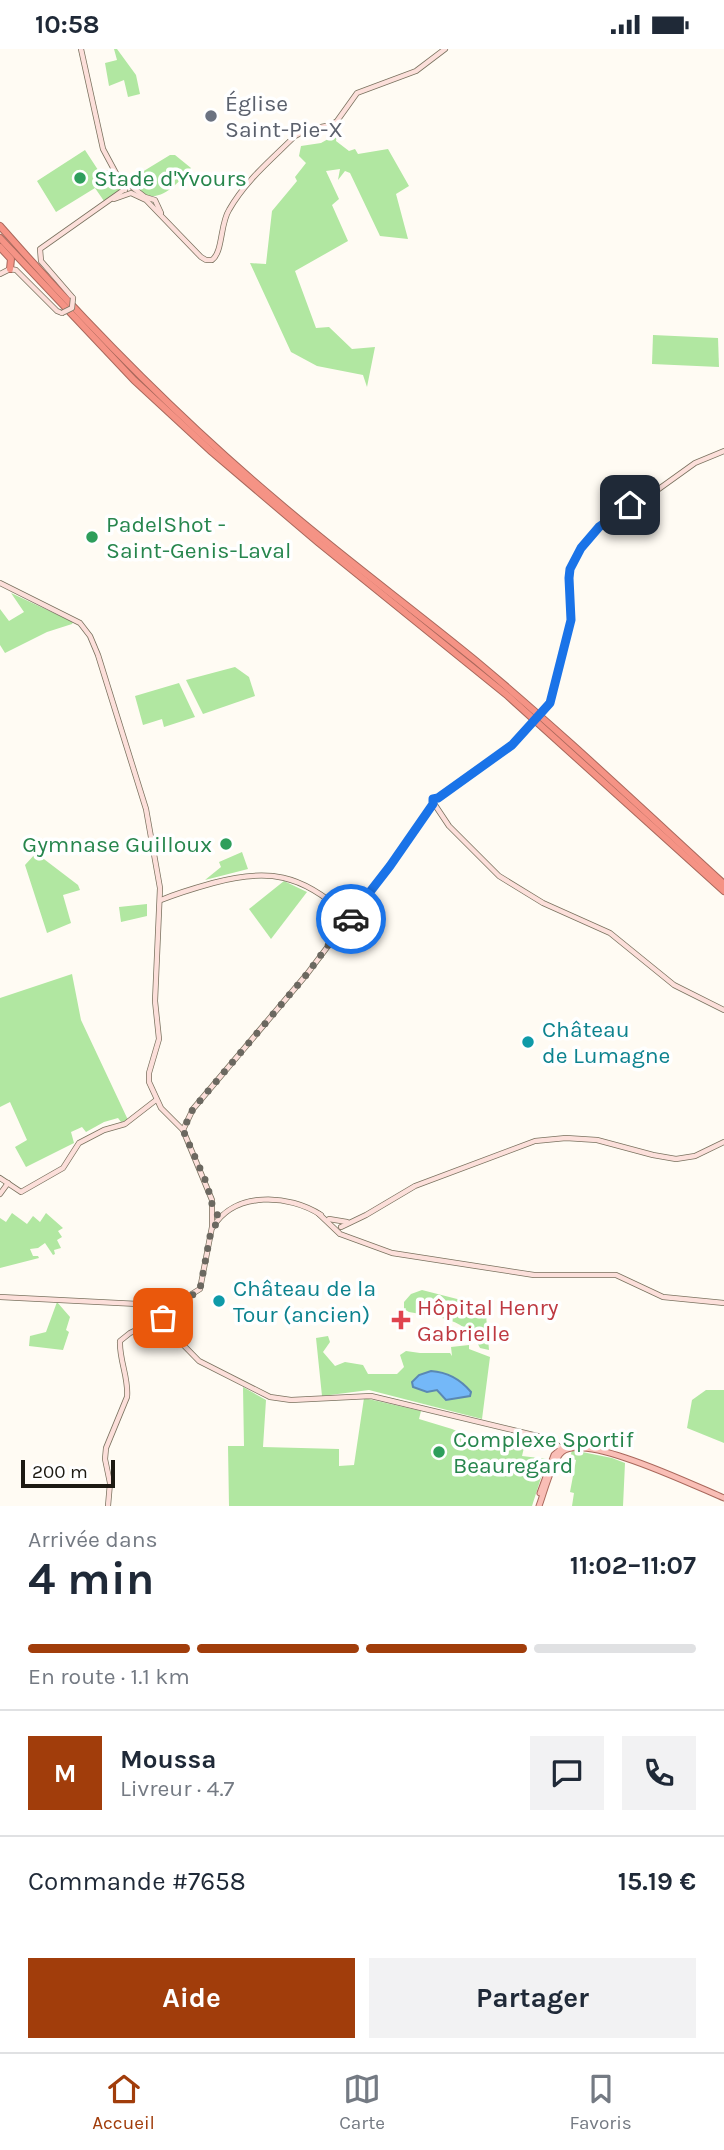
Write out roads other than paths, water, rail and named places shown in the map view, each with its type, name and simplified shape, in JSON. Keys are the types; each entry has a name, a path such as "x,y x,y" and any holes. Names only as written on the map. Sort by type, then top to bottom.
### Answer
{"highway":[{"path":"0,226 68,302 207,440 312,531 506,687 724,884"},
{"path":"0,243 11,251 125,370 212,452 318,543 509,696 724,891"},
{"path":"0,243 10,259 10,269"}],"main road":[{"path":"538,1506 554,1455 572,1444 632,1460 724,1498"}],"street":[{"path":"81,49 103,149 129,189 152,203 206,261 219,254 221,227 241,191 296,136 306,130 337,121 358,93 416,71 445,49"},
{"path":"0,274 10,269 19,273 57,311 62,313 72,308 73,298 41,261 40,249 129,189"},
{"path":"183,1130 193,1109 307,974 346,921 352,919 352,915 434,805 440,803 438,798 512,745 545,709 552,698 571,620 570,569 588,539 619,511 649,496 695,463 724,451"},
{"path":"0,583 72,618 87,631 98,655 148,818 161,898 155,986 159,1046 149,1078 161,1108 183,1130 206,1179 216,1217 202,1284 195,1294 182,1300 159,1320 130,1333 120,1341 119,1351 128,1389 106,1447 105,1458 110,1483 108,1506"},
{"path":"434,805 449,826 499,876 543,903 610,933 674,985 724,1010"},
{"path":"161,898 233,877 256,874 278,876 300,884 326,898 344,913 352,915"},
{"path":"344,913 343,918 346,921"},
{"path":"0,1178 21,1192 63,1168 79,1143 104,1130 125,1124 156,1100"},
{"path":"338,1226 351,1222 415,1186 535,1141 561,1138 593,1139 653,1156 676,1159 695,1156 724,1142"},
{"path":"0,1194 8,1182"},
{"path":"216,1217 246,1202 263,1199 308,1207 338,1226 345,1236 405,1256 534,1275 616,1275 663,1297 724,1303"},
{"path":"0,1297 138,1304 148,1309 200,1361 270,1397 291,1400 371,1396 547,1438 562,1449"}],"water":[{"path":"431,1371 458,1380 471,1392 470,1396 446,1400 437,1390 427,1392 413,1387 412,1382 419,1375"}],"place":[{"name":"Église Saint-Pie-X","path":"211,116"},
{"name":"Stade d'Yvours","path":"80,178"},
{"name":"PadelShot - Saint-Genis-Laval","path":"92,537"},
{"name":"Gymnase Guilloux","path":"226,844"},
{"name":"Château de Lumagne","path":"528,1042"},
{"name":"Château de la Tour (ancien)","path":"219,1301"},
{"name":"Hôpital Henry Gabrielle","path":"401,1320"},
{"name":"Complexe Sportif Beauregard","path":"439,1452"}]}
